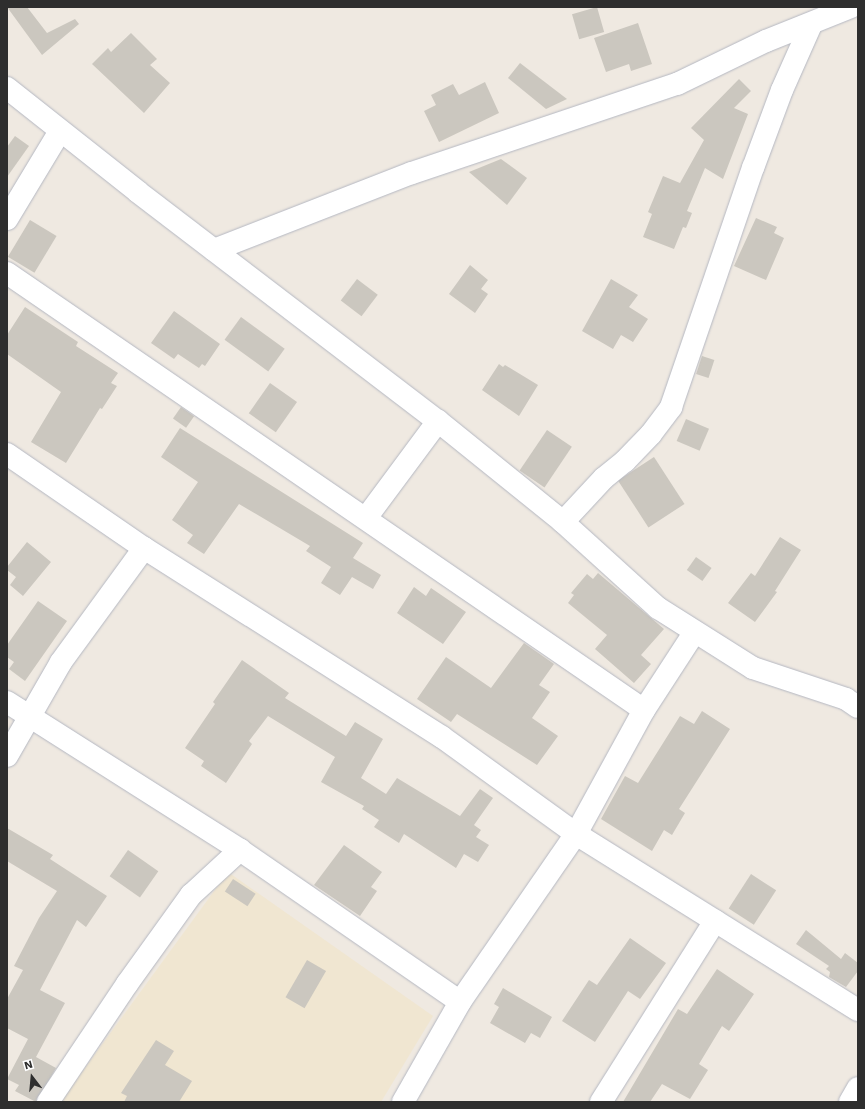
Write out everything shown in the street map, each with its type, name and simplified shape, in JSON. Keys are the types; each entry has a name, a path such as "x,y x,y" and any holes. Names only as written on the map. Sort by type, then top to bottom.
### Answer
{"street":[{"path":"214,250 412,173 677,84 766,41 811,25 851,7"},
{"path":"563,522 604,478 625,461 651,434 671,407 753,168 782,90 811,25"},
{"path":"7,88 214,250 438,421 563,522 658,608 753,668 846,699 858,707"},
{"path":"7,219 60,131"},
{"path":"7,273 644,710"},
{"path":"366,518 438,421"},
{"path":"7,454 144,548 442,737 576,834 858,1010"},
{"path":"7,756 31,717 61,662 144,548"},
{"path":"404,1102 460,1002 576,834 644,710 694,632"},
{"path":"7,702 240,850 460,1002"},
{"path":"48,1102 127,984 191,895 240,850"},
{"path":"601,1102 715,921"},
{"path":"850,1102 858,1088"}],"shaded area":[{"path":"228,872 433,1016 381,1102 60,1102"}],"building":[{"path":"7,7 27,7 47,33 75,19 79,24 42,55"},
{"path":"597,7 604,32 579,39 572,14"},
{"path":"638,23 652,64 631,71 629,64 606,72 594,38"},
{"path":"131,33 157,59 150,65 170,83 144,113 92,64 108,48 111,52"},
{"path":"520,63 567,99 546,109 508,78"},
{"path":"739,79 751,91 734,108 748,114 723,179 705,168 687,211 692,213 686,228 683,227 674,249 643,237 652,214 648,212 663,176 680,183 704,140 691,128"},
{"path":"485,82 499,113 439,142 424,111 436,105 431,95 453,84 459,95"},
{"path":"15,136 29,146 7,177 7,147"},
{"path":"501,159 527,178 507,205 469,172"},
{"path":"756,218 777,227 774,233 784,238 766,280 734,266"},
{"path":"30,220 57,236 34,273 8,257"},
{"path":"470,265 488,280 481,289 488,294 475,313 449,294"},
{"path":"357,279 378,295 362,316 341,301"},
{"path":"611,279 638,295 629,307 648,319 633,342 621,335 613,349 582,331"},
{"path":"25,307 78,342 76,346 118,373 111,383 117,386 102,409 100,408 66,463 31,442 61,392 7,354 7,335"},
{"path":"174,311 220,344 205,366 202,364 199,368 178,354 174,359 151,343"},
{"path":"241,317 285,349 268,371 225,340"},
{"path":"702,356 714,360 708,378 696,374"},
{"path":"499,364 503,367 505,365 538,385 519,416 482,390"},
{"path":"270,383 297,402 276,432 249,413"},
{"path":"181,407 194,416 186,428 173,418"},
{"path":"686,419 709,429 700,451 677,441"},
{"path":"180,428 363,543 353,558 381,575 373,589 352,577 340,595 321,583 331,567 306,551 310,546 239,504 204,554 187,543 193,535 172,520 198,482 161,457"},
{"path":"547,430 572,447 544,487 520,471"},
{"path":"654,457 684,504 648,527 618,480"},
{"path":"780,537 801,550 775,591 777,592 755,622 728,603 751,573 755,576"},
{"path":"27,542 51,562 23,596 10,585 16,577 7,570 7,567"},
{"path":"696,557 712,568 702,581 687,570"},
{"path":"598,573 664,629 641,655 651,664 634,683 595,649 607,635 568,603 574,595 571,593 587,574 593,579"},
{"path":"414,587 426,596 431,588 466,612 443,644 397,613"},
{"path":"38,601 67,621 25,681 9,669 14,662 7,657 7,645"},
{"path":"524,643 554,664 539,685 550,692 532,718 558,736 537,765 457,714 451,722 417,699 446,657 491,688"},
{"path":"242,660 289,693 285,698 346,736 355,722 383,739 361,778 386,794 397,778 460,816 480,789 493,798 474,825 481,830 476,837 489,845 478,862 464,854 456,868 404,834 399,843 374,827 379,820 362,809 364,806 321,782 335,757 268,716 249,741 252,744 226,783 201,766 204,761 185,748 215,704 213,702"},
{"path":"702,711 730,729 679,809 685,813 672,835 664,830 652,851 601,819 625,776 638,783 680,716 694,724"},
{"path":"7,828 53,855 50,859 107,896 86,927 77,920 40,990 65,1003 36,1057 56,1068 36,1102 15,1091 19,1085 7,1079 28,1039 7,1028 7,999 23,970 14,966 39,918 57,891 7,861"},
{"path":"344,845 382,872 371,887 377,891 360,916 314,885"},
{"path":"128,850 158,871 140,897 110,876"},
{"path":"751,874 776,890 754,925 729,908"},
{"path":"233,879 256,894 247,906 225,892"},
{"path":"806,930 841,959 845,953 858,963 858,971 846,987 829,977 830,972 826,969 829,966 796,944"},
{"path":"630,938 666,963 640,999 628,991 595,1042 562,1021 589,980 597,985"},
{"path":"307,960 326,971 305,1008 286,997"},
{"path":"717,969 754,994 729,1031 722,1026 699,1064 708,1070 690,1099 662,1084 650,1102 623,1102 678,1009 687,1014"},
{"path":"503,988 552,1017 540,1038 531,1033 525,1043 490,1023 499,1007 494,1004"},
{"path":"156,1040 174,1051 165,1065 192,1081 179,1102 124,1102 127,1096 121,1093"}]}
